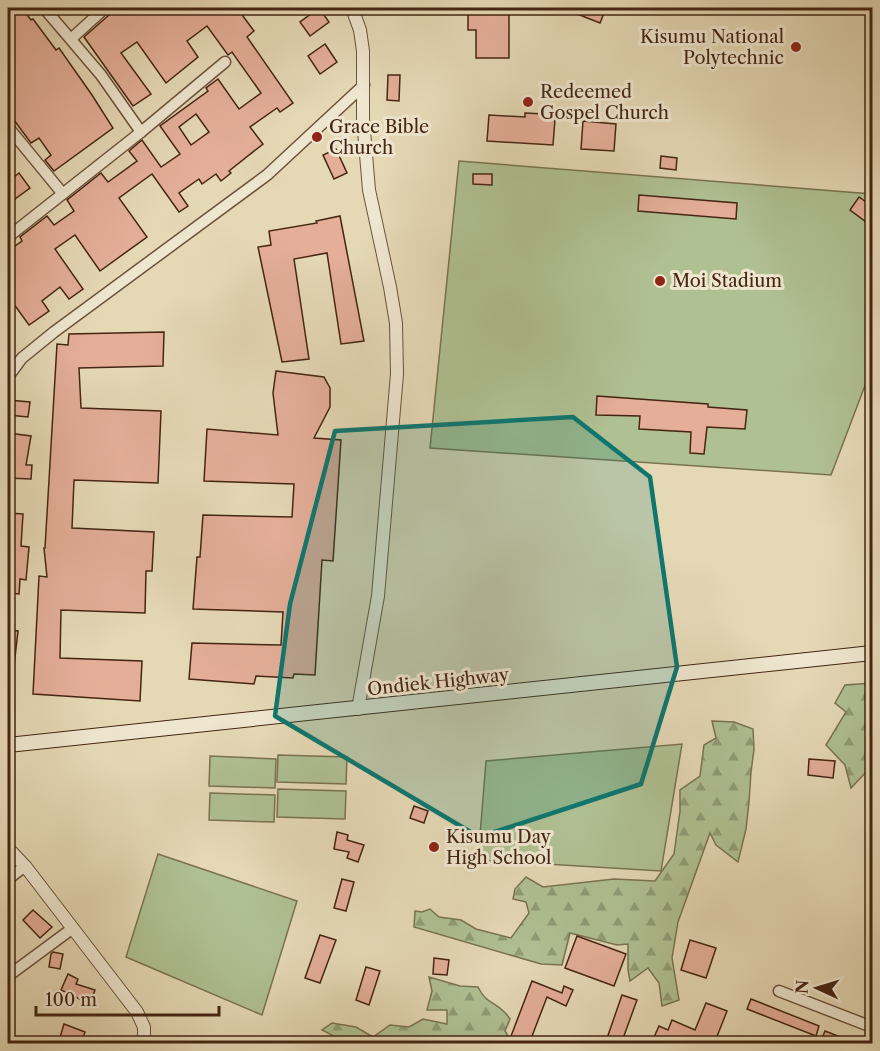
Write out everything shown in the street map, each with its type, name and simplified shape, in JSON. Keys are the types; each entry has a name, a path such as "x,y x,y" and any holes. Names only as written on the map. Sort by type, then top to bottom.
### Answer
{"main road":[{"name":"Ondiek Highway","path":"8,744 358,709 873,653"}],"street":[{"path":"44,8 72,38 141,132"},
{"path":"72,38 105,8"},
{"path":"352,8 360,30 364,85 363,119 369,190 396,323 397,374 378,596 358,709"},
{"path":"8,237 225,62"},
{"path":"8,378 21,358 267,175 364,85"},
{"path":"8,127 63,194"},
{"path":"8,358 21,358"},
{"path":"8,848 74,928 137,1012 144,1027 144,1044"},
{"path":"8,879 25,866"},
{"path":"8,976 74,928"},
{"path":"779,991 873,1027"}],"highlighted area":[{"path":"573,417 650,477 677,667 641,784 479,837 275,716 290,604 335,431"}],"green space":[{"name":"Moi Stadium","path":"459,161 872,194 872,367 831,475 430,448"},
{"path":"872,683 872,768 851,788 845,765 826,745 846,712 835,703 845,685"},
{"path":"712,721 734,722 753,729 754,749 746,829 738,862 716,845 710,833 678,922 672,958 679,1000 662,1006 659,983 648,968 630,981 628,944 617,945 570,933 562,965 541,964 414,927 415,911 422,912 430,909 439,917 461,920 476,929 511,938 529,913 526,902 513,899 515,889 526,877 543,887 614,879 655,881 674,854 680,811 680,790 700,776 704,745 716,738"},
{"path":"682,744 661,871 478,860 486,761"},
{"path":"278,755 347,757 346,784 277,782"},
{"path":"210,756 276,759 275,788 209,786"},
{"path":"278,789 346,791 345,819 277,817"},
{"path":"210,793 275,795 274,822 209,820"},
{"path":"158,854 297,901 262,1015 126,957"},
{"path":"429,977 460,986 478,987 485,997 506,1013 510,1019 505,1031 510,1039 507,1043 347,1043 322,1030 332,1023 356,1027 373,1037 390,1025 409,1027 423,1019 447,1024 447,1010 427,1010 432,991"}],"building":[{"path":"13,8 22,8 56,50 59,48 113,128 54,171 45,160 51,155 39,138 31,143 8,112 8,12"},
{"path":"117,8 237,8 254,31 247,37 293,103 280,112 277,108 250,127 263,144 229,171 231,173 221,181 216,174 202,184 199,179 179,193 188,206 179,212 152,174 119,198 147,237 100,271 75,235 55,249 83,289 69,299 60,287 42,301 49,311 29,325 8,296 8,251 22,241 20,237 47,216 54,225 74,211 67,200 101,173 108,182 137,161 129,151 142,140 161,167 180,154 160,126 208,91 206,88 218,79 239,109 261,93 232,52 228,55 207,26 187,41 198,57 166,83 137,42 121,53 151,94 133,106 84,37","holes":["196,114 209,132 191,145 179,127"]},
{"path":"319,8 329,22 310,36 300,22"},
{"path":"476,8 509,8 509,58 476,58 476,30 468,30 468,14 476,13"},
{"path":"562,8 606,8 600,23"},
{"path":"325,44 337,62 320,74 308,56"},
{"path":"388,75 400,75 399,101 387,100"},
{"path":"525,113 544,114 543,119 555,119 553,145 487,141 489,115 525,117"},
{"path":"583,121 616,124 614,151 581,149"},
{"path":"336,149 347,173 334,179 323,155"},
{"path":"661,156 677,158 676,170 660,168"},
{"path":"8,168 14,177 19,173 30,188 8,204"},
{"path":"473,174 492,174 492,185 473,184"},
{"path":"639,195 737,203 736,219 638,211"},
{"path":"859,197 873,207 873,227 850,210"},
{"path":"340,216 364,341 341,344 327,253 294,259 309,359 282,362 258,247 271,245 269,231 317,223 316,221"},
{"path":"164,332 163,366 79,368 81,408 161,411 158,483 74,480 72,528 154,532 152,571 146,571 145,613 61,610 60,658 142,661 140,701 33,694 39,576 47,577 44,548 57,344 68,345 69,334"},
{"path":"276,371 324,377 330,388 330,407 314,438 341,440 333,561 322,560 315,675 294,674 293,678 256,676 254,684 189,679 192,643 281,645 283,612 193,609 203,515 292,517 294,484 204,481 207,429 278,435 273,393"},
{"path":"597,396 708,404 708,407 747,410 745,429 707,427 704,454 690,453 691,432 639,429 640,416 596,415"},
{"path":"8,400 30,402 28,417 8,415"},
{"path":"8,433 31,436 26,465 32,465 31,479 8,478"},
{"path":"8,513 23,514 21,546 29,547 26,580 20,579 19,594 8,593"},
{"path":"8,630 18,631 14,666 8,666"},
{"path":"809,759 835,761 833,778 808,775"},
{"path":"414,806 428,811 424,823 410,818"},
{"path":"337,832 348,835 347,840 364,845 358,862 347,858 349,852 334,849"},
{"path":"342,879 354,882 346,911 334,908"},
{"path":"33,910 52,927 40,938 23,920"},
{"path":"320,935 336,940 320,983 305,978"},
{"path":"577,936 626,954 614,986 565,968"},
{"path":"690,940 716,948 706,978 681,970"},
{"path":"53,952 63,954 60,969 49,967"},
{"path":"434,958 449,960 447,975 433,974"},
{"path":"366,967 380,971 369,1005 356,1000"},
{"path":"68,974 78,979 76,984 95,990 90,1004 61,990"},
{"path":"532,981 562,993 564,986 573,990 566,1006 547,997 529,1044 508,1044"},
{"path":"622,995 637,1000 621,1044 605,1044"},
{"path":"751,999 819,1026 816,1036 747,1009"},
{"path":"706,1003 727,1011 714,1044 651,1044 659,1026 668,1030 672,1020 695,1030"},
{"path":"64,1024 85,1032 81,1044 58,1044"},
{"path":"825,1031 856,1044 828,1044 821,1041"}],"place":[{"name":"Kisumu National Polytechnic","path":"796,47"},
{"name":"Redeemed Gospel Church","path":"528,102"},
{"name":"Grace Bible Church","path":"317,137"},
{"name":"Moi Stadium","path":"660,281"},
{"name":"Kisumu Day High School","path":"434,847"}]}
